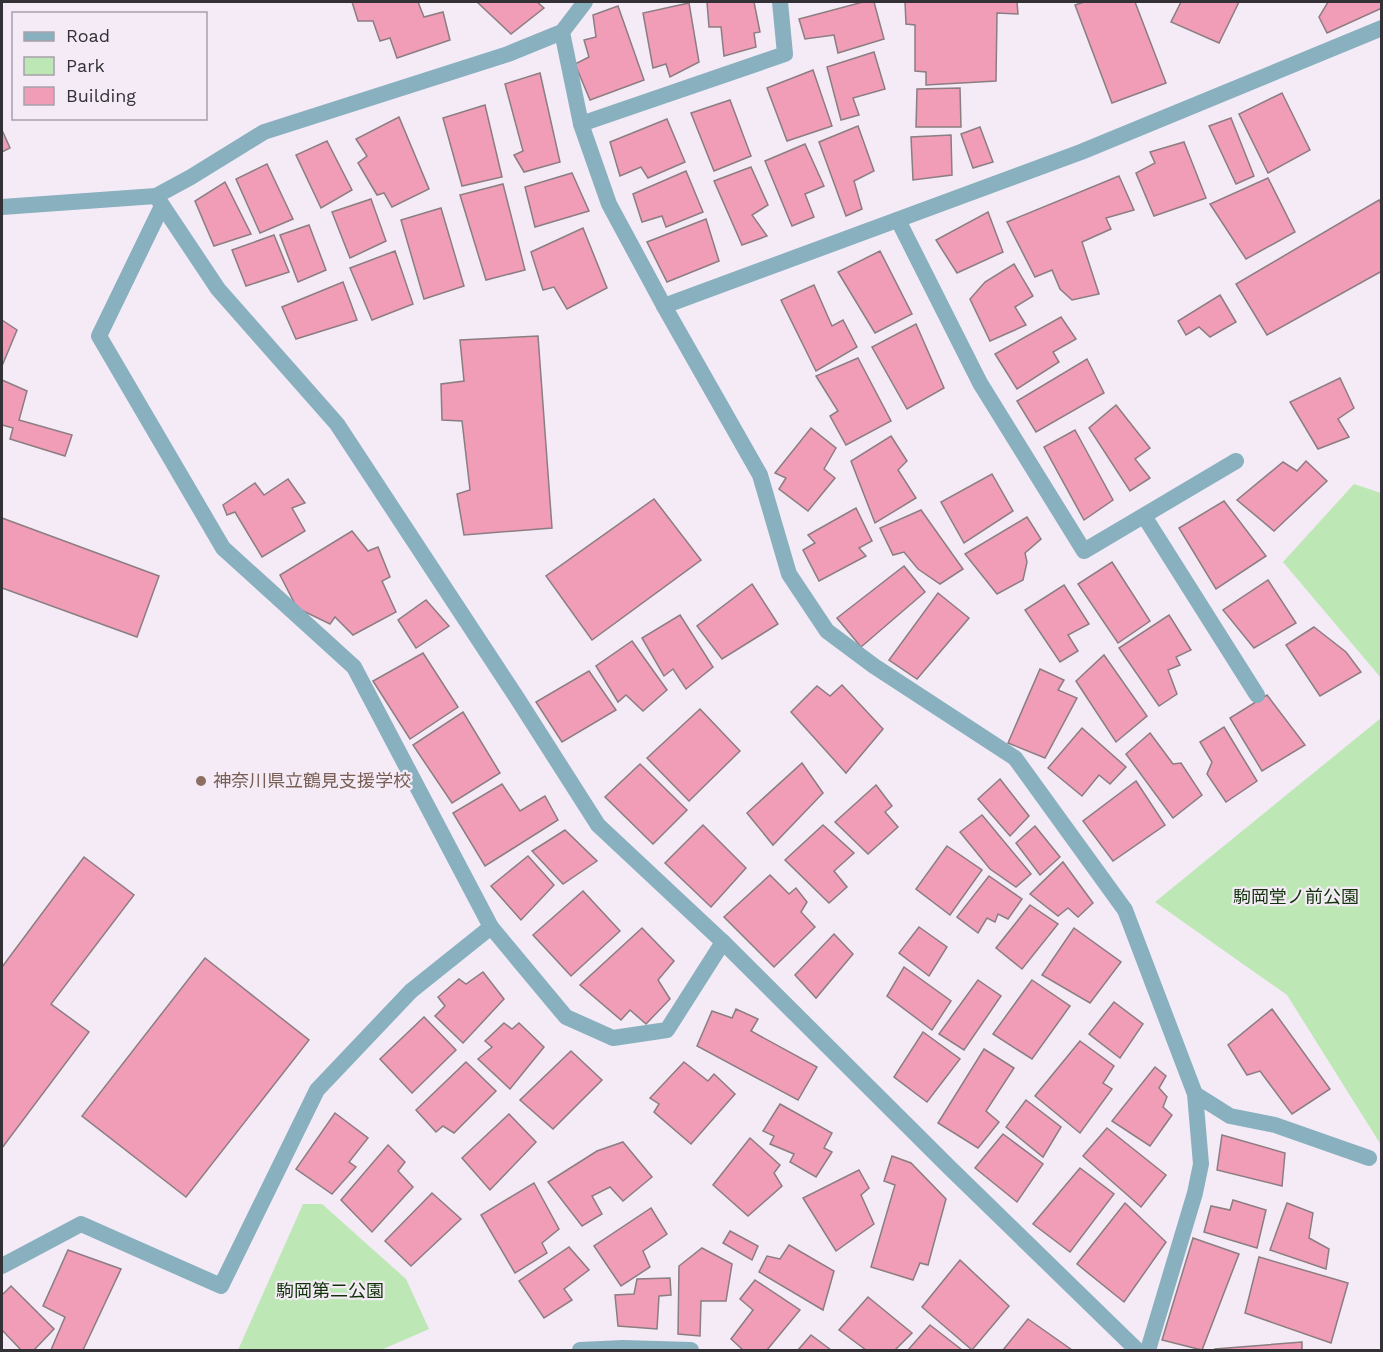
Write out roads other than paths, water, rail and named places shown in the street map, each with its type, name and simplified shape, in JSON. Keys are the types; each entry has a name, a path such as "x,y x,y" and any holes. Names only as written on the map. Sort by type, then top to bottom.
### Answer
{"street":[{"path":"585,2 562,32 508,54 264,132 191,177 159,201 99,336 223,548 354,667 491,927 566,1017 613,1038 667,1030 723,942"},
{"path":"581,124 785,54 780,2"},
{"path":"664,306 1081,152 1382,28"},
{"path":"562,32 581,124 609,204 760,475 789,574 827,631 874,666 1015,758 1125,910 1195,1094 1201,1164 1195,1193 1148,1350"},
{"path":"2,207 159,201"},
{"path":"159,201 218,289 336,424 598,825 723,942 1137,1350"},
{"path":"898,220 981,383 1084,551 1236,462"},
{"path":"1144,516 1257,694"},
{"path":"2,1266 81,1224 220,1286 317,1090 411,991 491,927"},
{"path":"1195,1094 1230,1116 1275,1125 1369,1158"},
{"path":"580,1350 623,1348 692,1350"}],"place":[{"name":"神奈川県立鶴見支援学校","path":"201,781"}],"park label":[{"name":"駒岡堂ノ前公園","path":"1296,897"},
{"name":"駒岡第二公園","path":"330,1291"}]}
